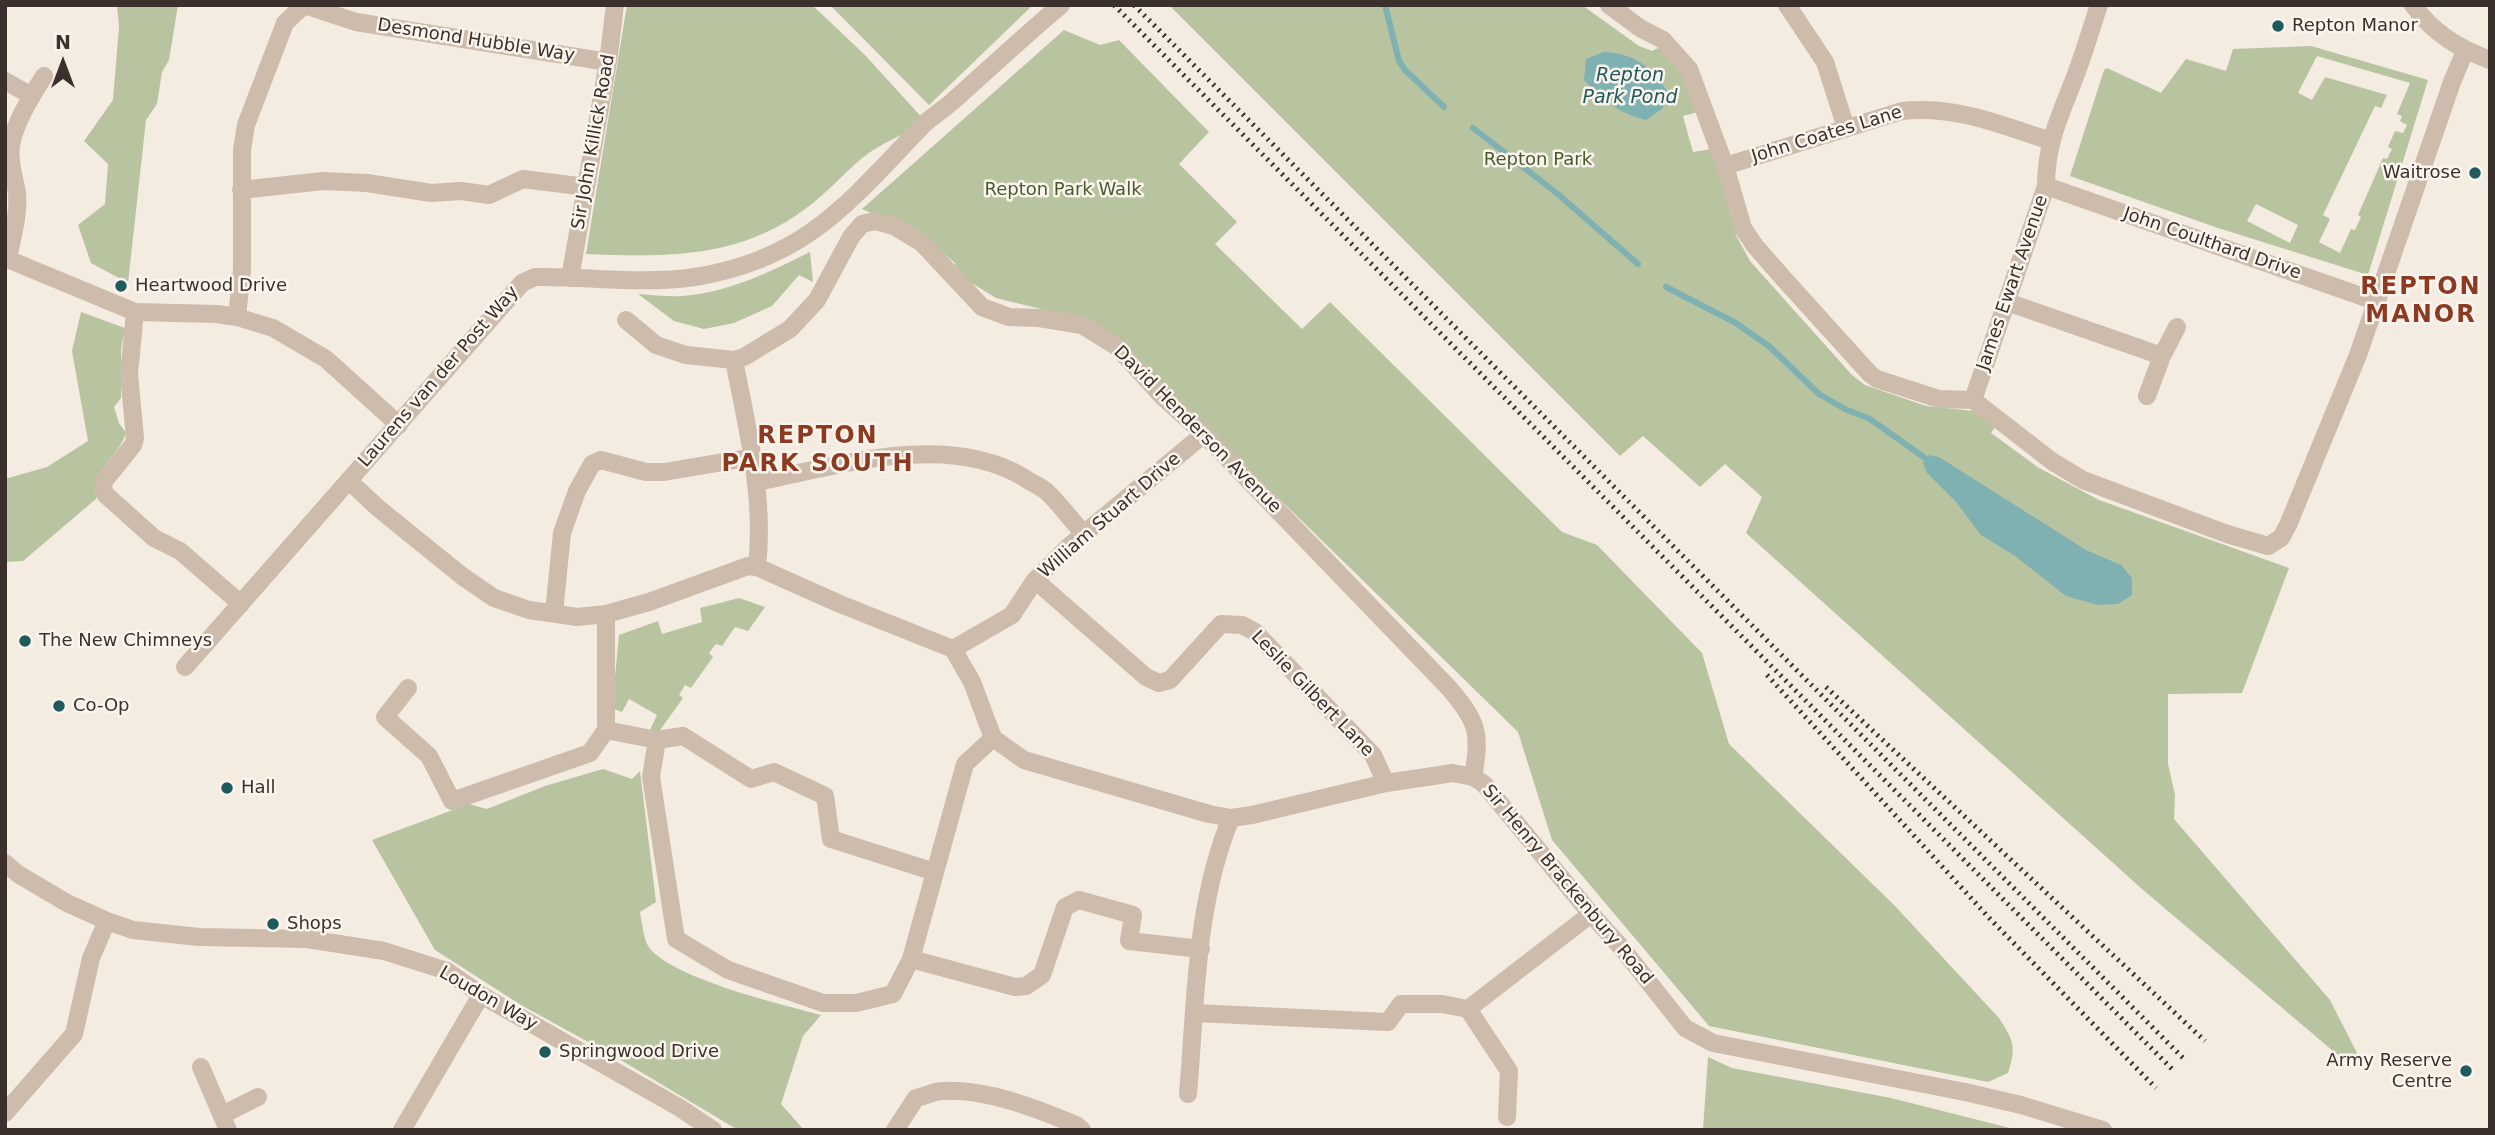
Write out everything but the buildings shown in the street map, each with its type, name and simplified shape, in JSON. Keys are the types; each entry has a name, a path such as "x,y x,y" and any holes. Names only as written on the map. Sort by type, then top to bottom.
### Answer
{"street":[{"name":"Desmond Hubble Way","path":"304,5 356,22 608,62"},
{"path":"237,317 242,269 242,150 246,125 285,23 304,5"},
{"name":"Sir John Killick Road","path":"570,278 608,62 615,5"},
{"name":"Laurens van der Post Way","path":"185,667 522,282 535,277 645,281 695,277 745,265 793,246 844,207 926,122 1060,5"},
{"path":"1609,5 1640,28 1663,40 1689,69 1725,166 1743,228 1755,246 1870,374 1877,379 1939,399 1973,400 2053,462 2083,480 2236,538 2270,546 2281,538 2288,525 2378,302 2452,82 2465,51"},
{"path":"1787,5 1825,62 1846,128"},
{"name":"James Ewart Avenue","path":"1973,400 2046,186 2046,158 2099,5"},
{"path":"2413,5 2441,36 2465,51 2490,60"},
{"path":"44,76 16,128 10,148 17,194 16,218 6,258 135,312 197,312 237,317 273,328 326,359 399,425"},
{"path":"5,81 32,96"},
{"name":"John Coates Lane","path":"1725,166 1902,111 1941,109 1962,112 2051,141"},
{"path":"241,190 323,181 367,183 430,193 461,191 489,195 523,180 586,187"},
{"name":"John Coulthard Drive","path":"2046,186 2378,302"},
{"name":"David Henderson Avenue","path":"734,360 790,329 817,300 835,262 851,237 862,224 875,220 894,226 922,243 982,307 1009,317 1039,318 1082,325 1116,346 1161,396 1204,435 1463,704 1477,733 1478,748 1473,777"},
{"path":"2007,302 2162,356"},
{"path":"135,312 130,374 135,438 133,445 104,481 103,488 106,495 154,538 180,551 241,604"},
{"path":"626,320 656,345 686,355 734,360 757,482 760,538 757,567"},
{"path":"2147,396 2162,356 2177,327"},
{"name":"William Stuart Drive","path":"953,649 1012,615 1035,580 1067,548 1204,435"},
{"path":"757,482 890,458 950,455 987,462 1013,472 1045,490 1085,535"},
{"path":"554,613 562,533 577,491 592,464 601,460 646,472 664,472 753,457"},
{"path":"349,481 378,509 475,586 511,605 577,617 606,614 649,602 748,565 953,649 972,682 993,738 965,764 911,959 893,994 856,1003 822,1003 728,970 676,939 652,777 657,740"},
{"name":"Leslie Gilbert Lane","path":"1035,580 1146,677 1159,683 1170,680 1221,624 1242,625 1255,632 1373,755 1386,783"},
{"path":"408,688 385,718 429,756 452,801 590,753 606,730 606,614"},
{"path":"606,730 657,740 683,736 751,779 774,772 825,796 831,839 935,872"},
{"name":"Sir Henry Brackenbury Road","path":"993,738 1024,760 1231,818 1264,813 1386,783 1453,773 1473,777 1484,784 1591,914 1622,947 1685,1028 1713,1043 1965,1092 2021,1105 2103,1130"},
{"path":"1188,1094 1206,900 1231,818"},
{"name":"Loudon Way","path":"5,863 18,874 67,903 133,930 199,937 307,939 384,951 447,971 481,995 680,1108 713,1130"},
{"path":"911,959 1015,987 1026,986 1042,975 1065,907 1079,900 1133,915 1129,941 1201,949"},
{"path":"1468,1009 1591,914"},
{"path":"5,1112 74,1034 91,958 107,921"},
{"path":"402,1130 481,995"},
{"path":"1195,1013 1388,1022 1401,1004 1442,1004 1468,1009 1509,1071 1507,1116"},
{"path":"201,1067 225,1122 258,1097"},
{"path":"895,1130 916,1098 943,1091 984,1095 1028,1105 1083,1130"}],"green space":[{"path":"117,5 178,5 169,60 162,72 157,104 146,120 128,283 91,263 78,225 105,204 108,164 84,141 113,100 119,27"},
{"path":"627,5 812,5 864,54 926,122 868,154 805,209 754,238 727,246 673,254 586,254"},
{"path":"830,5 1033,5 929,105"},
{"name":"Repton Park","path":"1169,5 1582,5 1639,46 1652,51 1660,47 1682,71 1698,112 1683,116 1693,152 1712,149 1736,235 1750,261 1852,375 1865,385 1926,406 1974,411 1995,427 1991,433 2039,468 2099,500 2289,568 2242,693 2168,694 2168,764 2175,795 2174,819 2330,1000 2357,1053 2346,1062 2142,889 1746,533 1762,497 1725,464 1700,487 1643,436 1620,456"},
{"name":"Repton Park Walk","path":"1064,30 1100,45 1119,40 1209,132 1179,164 1237,222 1215,244 1302,329 1330,302 1562,532 1597,545 1702,653 1729,744 1894,905 1999,1018 2008,1032 2013,1050 2008,1073 1988,1082 1709,1026 1552,840 1518,732 1130,353 1074,317 996,298 957,274 955,263 925,237 862,209"},
{"path":"2311,46 2428,80 2368,275 2218,228 2070,176 2104,70 2107,68 2161,93 2186,59 2226,71 2233,49","holes":["2317,56 2410,83 2397,114 2402,116 2400,121 2407,125 2403,133 2395,131 2388,147 2392,149 2387,159 2383,158 2358,215 2361,217 2355,230 2351,229 2340,253 2319,242 2330,219 2323,215 2375,106 2381,108 2387,95 2325,77 2312,100 2298,93","2256,204 2298,225 2290,243 2247,221"]},
{"path":"810,252 813,282 799,275 772,306 734,323 704,329 674,321 638,294 677,296 715,291 764,274"},
{"path":"81,312 125,328 121,349 121,398 114,407 119,423 126,433 96,481 97,498 23,561 5,562 5,479 47,467 88,441 72,351"},
{"path":"739,598 765,607 748,631 735,627 722,646 716,644 709,653 713,657 691,688 685,685 679,695 683,698 658,733 650,730 657,715 629,699 622,712 612,708 619,635 658,621 662,634 702,622 700,608"},
{"path":"603,769 632,779 640,771 656,902 640,912 647,944 658,956 676,968 700,978 754,997 821,1015 803,1036 781,1104 804,1130 738,1130 619,1059 521,1005 435,950 372,840 469,804 487,809 545,786"},
{"path":"1708,1057 1732,1068 1891,1098 2018,1130 1703,1130"}],"water":[{"name":"Repton Park Pond","path":"1604,52 1634,59 1649,69 1669,94 1663,108 1646,120 1620,110 1598,94 1584,80 1586,59"},
{"path":"1929,455 1939,457 2086,550 2121,565 2132,578 2132,595 2118,604 2098,605 2066,596 2015,556 1981,535 1956,502 1927,473 1923,463"}],"waterway":[{"path":"1385,5 1399,61 1444,107"},
{"path":"1473,128 1559,195 1638,264"},
{"path":"1666,287 1736,323 1770,347 1819,394 1870,419 1925,458"}],"railway":[{"path":"1114,5 2173,1070"},
{"path":"1134,5 2184,1059"},
{"path":"1767,675 1992,921 2156,1088"},
{"path":"1826,687 2205,1041"}],"place":[{"name":"Repton Manor","path":"2278,26"},
{"name":"Waitrose","path":"2475,173"},
{"name":"Heartwood Drive","path":"121,286"},
{"name":"The New Chimneys","path":"25,641"},
{"name":"Co-Op","path":"59,706"},
{"name":"Hall","path":"227,788"},
{"name":"Shops","path":"273,924"},
{"name":"Springwood Drive","path":"545,1052"},
{"name":"Army Reserve Centre","path":"2466,1071"}],"district":[{"name":"REPTON MANOR","path":"2421,302"},
{"name":"REPTON PARK SOUTH","path":"818,451"}]}
